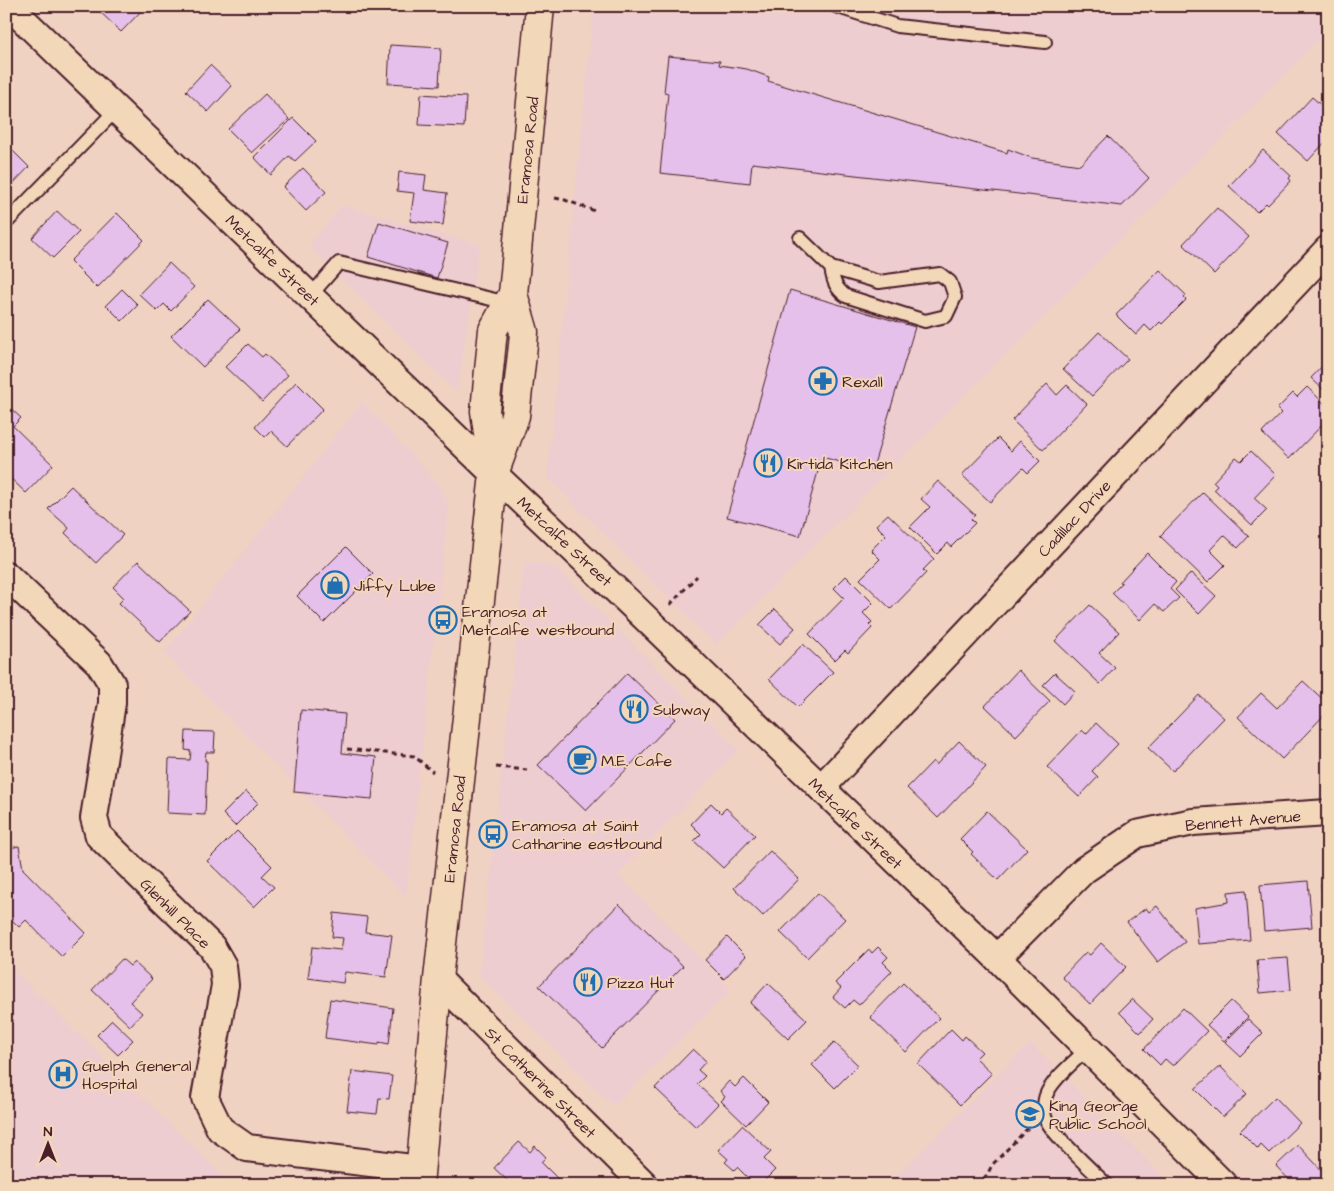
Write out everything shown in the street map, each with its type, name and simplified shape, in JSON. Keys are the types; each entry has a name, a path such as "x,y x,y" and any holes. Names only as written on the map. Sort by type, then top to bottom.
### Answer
{"main road":[{"name":"Eramosa Road","path":"420,1177 438,979 494,474 515,416 523,344 524,332 510,299 540,6"}],"street":[{"name":"Metcalfe Street","path":"9,6 996,958 1224,1185"},
{"name":"Cadillac Drive","path":"820,788 1328,249"},
{"name":"Glenhill Place","path":"6,575 99,663 112,684 112,703 94,818 99,836 212,947 223,966 225,985 205,1098 220,1129 247,1148 420,1177"},
{"name":"Bennett Avenue","path":"996,958 1084,870 1137,834 1193,822 1328,813"},
{"name":"St Catherine Street","path":"438,979 645,1185"}],"lane":[{"path":"835,6 897,26 1045,42"},
{"path":"6,223 116,110"},
{"path":"800,238 831,268 879,282 940,274 950,282 955,297 946,316 925,321 846,296 834,282 831,268"},
{"path":"310,296 339,263 510,299"},
{"path":"1087,1049 1055,1081 1047,1092 1044,1103 1045,1117 1051,1129 1106,1185"}],"path":[{"path":"555,198 594,211"},
{"path":"668,607 697,576"},
{"path":"347,749 414,756 458,793"},
{"path":"496,767 527,770"},
{"path":"977,1185 988,1175 992,1165 1045,1112"},
{"path":"920,1185 933,1179 956,1185"}],"shaded area":[{"path":"594,6 1328,6 1328,31 716,645 547,477"},
{"path":"342,205 480,245 457,392 309,246"},
{"path":"362,402 440,485 449,506 406,897 164,653"},
{"path":"525,561 555,567 739,750 618,875 731,990 614,1106 479,975"},
{"name":"Guelph General Hospital","path":"6,963 232,1185 6,1185"},
{"name":"King George Public School","path":"1030,1043 1172,1185 887,1185"}],"building":[{"path":"94,6 146,6 121,32"},
{"path":"390,45 441,48 439,86 388,83"},
{"path":"668,56 720,61 719,65 747,69 769,77 768,81 1007,153 1008,149 1032,158 1080,165 1108,136 1149,178 1122,206 752,163 750,183 660,173 668,93 664,92"},
{"path":"210,65 232,86 208,112 186,91"},
{"path":"265,94 289,119 252,153 228,129"},
{"path":"421,94 466,97 464,127 419,125"},
{"path":"1312,97 1328,111 1328,139 1308,161 1278,134"},
{"path":"293,118 316,141 295,161 289,156 271,175 254,157"},
{"path":"6,144 29,167 6,191"},
{"path":"1263,150 1291,176 1289,178 1291,181 1268,205 1266,203 1257,212 1229,186"},
{"path":"303,168 326,192 306,211 283,187"},
{"path":"399,172 426,175 424,190 447,193 443,225 410,221 414,193 397,191"},
{"path":"1217,208 1249,237 1214,274 1183,244"},
{"path":"57,211 79,232 53,258 32,238"},
{"path":"117,213 144,240 97,288 70,261"},
{"path":"379,222 448,243 437,278 368,257"},
{"path":"169,263 194,287 171,311 164,304 157,311 139,294"},
{"path":"1160,270 1186,295 1184,298 1186,300 1162,324 1160,322 1151,331 1145,325 1136,335 1116,315"},
{"path":"122,289 138,305 122,321 106,305"},
{"path":"790,290 915,327 872,471 822,457 800,536 727,517"},
{"path":"208,299 240,329 203,367 171,336"},
{"path":"1099,332 1128,359 1092,396 1063,369"},
{"path":"248,344 262,357 265,354 288,375 262,402 225,367"},
{"path":"1328,360 1328,394 1311,378"},
{"path":"296,382 323,409 287,446 271,431 265,437 255,427"},
{"path":"1047,384 1057,395 1067,385 1087,404 1043,450 1012,420"},
{"path":"1307,387 1328,407 1328,419 1289,459 1262,433 1281,413 1277,409 1293,393 1297,397"},
{"path":"7,405 21,418 13,426 53,465 26,493 6,474 6,443 9,440 6,438"},
{"path":"998,438 1011,451 1020,441 1040,461 1028,473 1023,468 990,502 962,475"},
{"path":"1251,451 1276,475 1254,498 1267,510 1252,525 1214,489 1217,486 1213,482 1236,457 1241,461"},
{"path":"938,481 975,515 971,519 975,523 951,547 948,543 937,554 910,527 930,507 921,499"},
{"path":"71,486 123,535 96,563 65,533 69,528 48,509"},
{"path":"1203,492 1249,536 1238,548 1224,535 1210,550 1225,565 1208,582 1160,536"},
{"path":"888,514 934,559 923,570 926,573 891,609 860,579 880,559 871,550 886,535 876,525"},
{"name":"Jiffy Lube","path":"346,547 373,574 324,623 297,596"},
{"path":"1147,553 1176,582 1170,589 1179,598 1164,612 1155,604 1140,620 1112,593"},
{"path":"138,561 190,611 160,642 119,603 124,598 113,587"},
{"path":"1191,573 1216,596 1199,614 1175,590"},
{"path":"846,576 873,603 863,613 872,622 869,625 872,628 848,653 845,650 835,660 809,634 844,598 834,588"},
{"path":"1090,605 1119,632 1099,653 1115,668 1100,684 1055,641"},
{"path":"775,609 795,628 780,644 759,625"},
{"path":"803,644 833,672 798,707 769,679"},
{"path":"1018,670 1050,701 1016,736 985,706"},
{"path":"627,673 675,719 586,811 538,765"},
{"path":"1055,673 1075,691 1063,704 1043,685"},
{"path":"1303,681 1328,704 1328,711 1282,759 1238,717 1261,693 1277,708"},
{"path":"1199,695 1224,718 1173,771 1148,748"},
{"path":"301,710 345,714 342,753 376,757 372,799 294,792"},
{"path":"1096,723 1118,744 1092,771 1098,777 1079,797 1047,767 1082,730 1086,734"},
{"path":"186,731 215,732 214,752 206,752 205,815 167,813 169,759 190,760 191,751 185,750"},
{"path":"959,741 986,767 938,818 907,788 933,761 936,765"},
{"path":"246,791 258,803 235,826 223,814"},
{"path":"711,803 721,813 726,808 755,835 723,868 694,841 701,834 691,824"},
{"path":"987,811 1027,849 998,880 971,854 973,852 960,839"},
{"path":"237,831 272,866 262,876 274,887 254,907 207,861"},
{"path":"19,846 23,869 86,933 62,957 26,920 19,927 6,914 6,849"},
{"path":"770,851 799,879 763,916 734,888"},
{"path":"1308,881 1312,927 1264,931 1260,885"},
{"path":"1321,884 1328,884 1328,926 1325,926"},
{"path":"1246,890 1250,940 1198,944 1195,908 1229,902 1228,892"},
{"path":"818,893 845,919 807,958 780,932"},
{"path":"619,904 683,966 602,1048 539,986"},
{"path":"1157,906 1185,942 1158,962 1127,922 1146,908 1149,912"},
{"path":"334,913 367,917 365,932 392,935 386,977 345,972 343,983 308,978 312,947 341,950 343,938 332,937"},
{"path":"727,937 746,956 724,979 705,960"},
{"path":"1101,943 1126,967 1090,1004 1062,977 1086,952 1090,955"},
{"path":"878,947 888,957 883,962 892,971 859,1005 853,1000 845,1008 833,997 841,988 835,983 869,949 872,953"},
{"path":"1288,958 1291,990 1260,993 1257,960"},
{"path":"122,959 130,966 134,962 152,979 130,1002 142,1013 130,1026 92,990"},
{"path":"768,983 807,1020 788,1039 750,1003"},
{"path":"903,983 939,1018 906,1052 870,1017"},
{"path":"330,999 393,1008 389,1044 379,1042 379,1045 325,1038"},
{"path":"1132,999 1153,1019 1140,1033 1119,1012"},
{"path":"1231,1001 1248,1017 1224,1041 1207,1025"},
{"path":"1183,1008 1207,1031 1173,1066 1165,1059 1160,1065 1144,1049"},
{"path":"1248,1019 1263,1033 1240,1056 1225,1042"},
{"path":"112,1020 133,1040 118,1055 97,1035"},
{"path":"951,1029 962,1040 965,1036 982,1052 976,1058 992,1073 960,1105 918,1064"},
{"path":"834,1042 858,1065 835,1088 812,1065"},
{"path":"693,1049 706,1061 698,1070 705,1076 697,1084 718,1104 696,1127 655,1088"},
{"path":"1220,1066 1247,1094 1223,1117 1195,1089"},
{"path":"352,1071 392,1076 389,1099 379,1098 377,1114 347,1111"},
{"path":"744,1078 768,1102 746,1125 721,1101 725,1097 720,1091 729,1081 735,1087"},
{"path":"1275,1097 1300,1123 1269,1153 1261,1145 1258,1149 1240,1131"},
{"path":"742,1125 771,1152 764,1159 775,1170 760,1185 755,1185 737,1167 734,1170 725,1162 728,1159 718,1150"},
{"path":"519,1142 530,1152 535,1146 546,1157 541,1162 558,1179 552,1185 512,1185 494,1168"},
{"path":"1298,1145 1328,1177 1328,1185 1294,1185 1276,1166"}],"place":[{"name":"Rexall","path":"823,381"},
{"name":"Kirtida Kitchen","path":"768,463"},
{"name":"Jiffy Lube","path":"335,585"},
{"name":"Eramosa at Metcalfe westbound","path":"443,620"},
{"name":"Subway","path":"634,709"},
{"name":"M.E. Cafe","path":"582,760"},
{"name":"Eramosa at Saint Catharine eastbound","path":"493,834"},
{"name":"Pizza Hut","path":"588,982"},
{"name":"Guelph General Hospital","path":"63,1074"},
{"name":"King George Public School","path":"1030,1114"}]}
